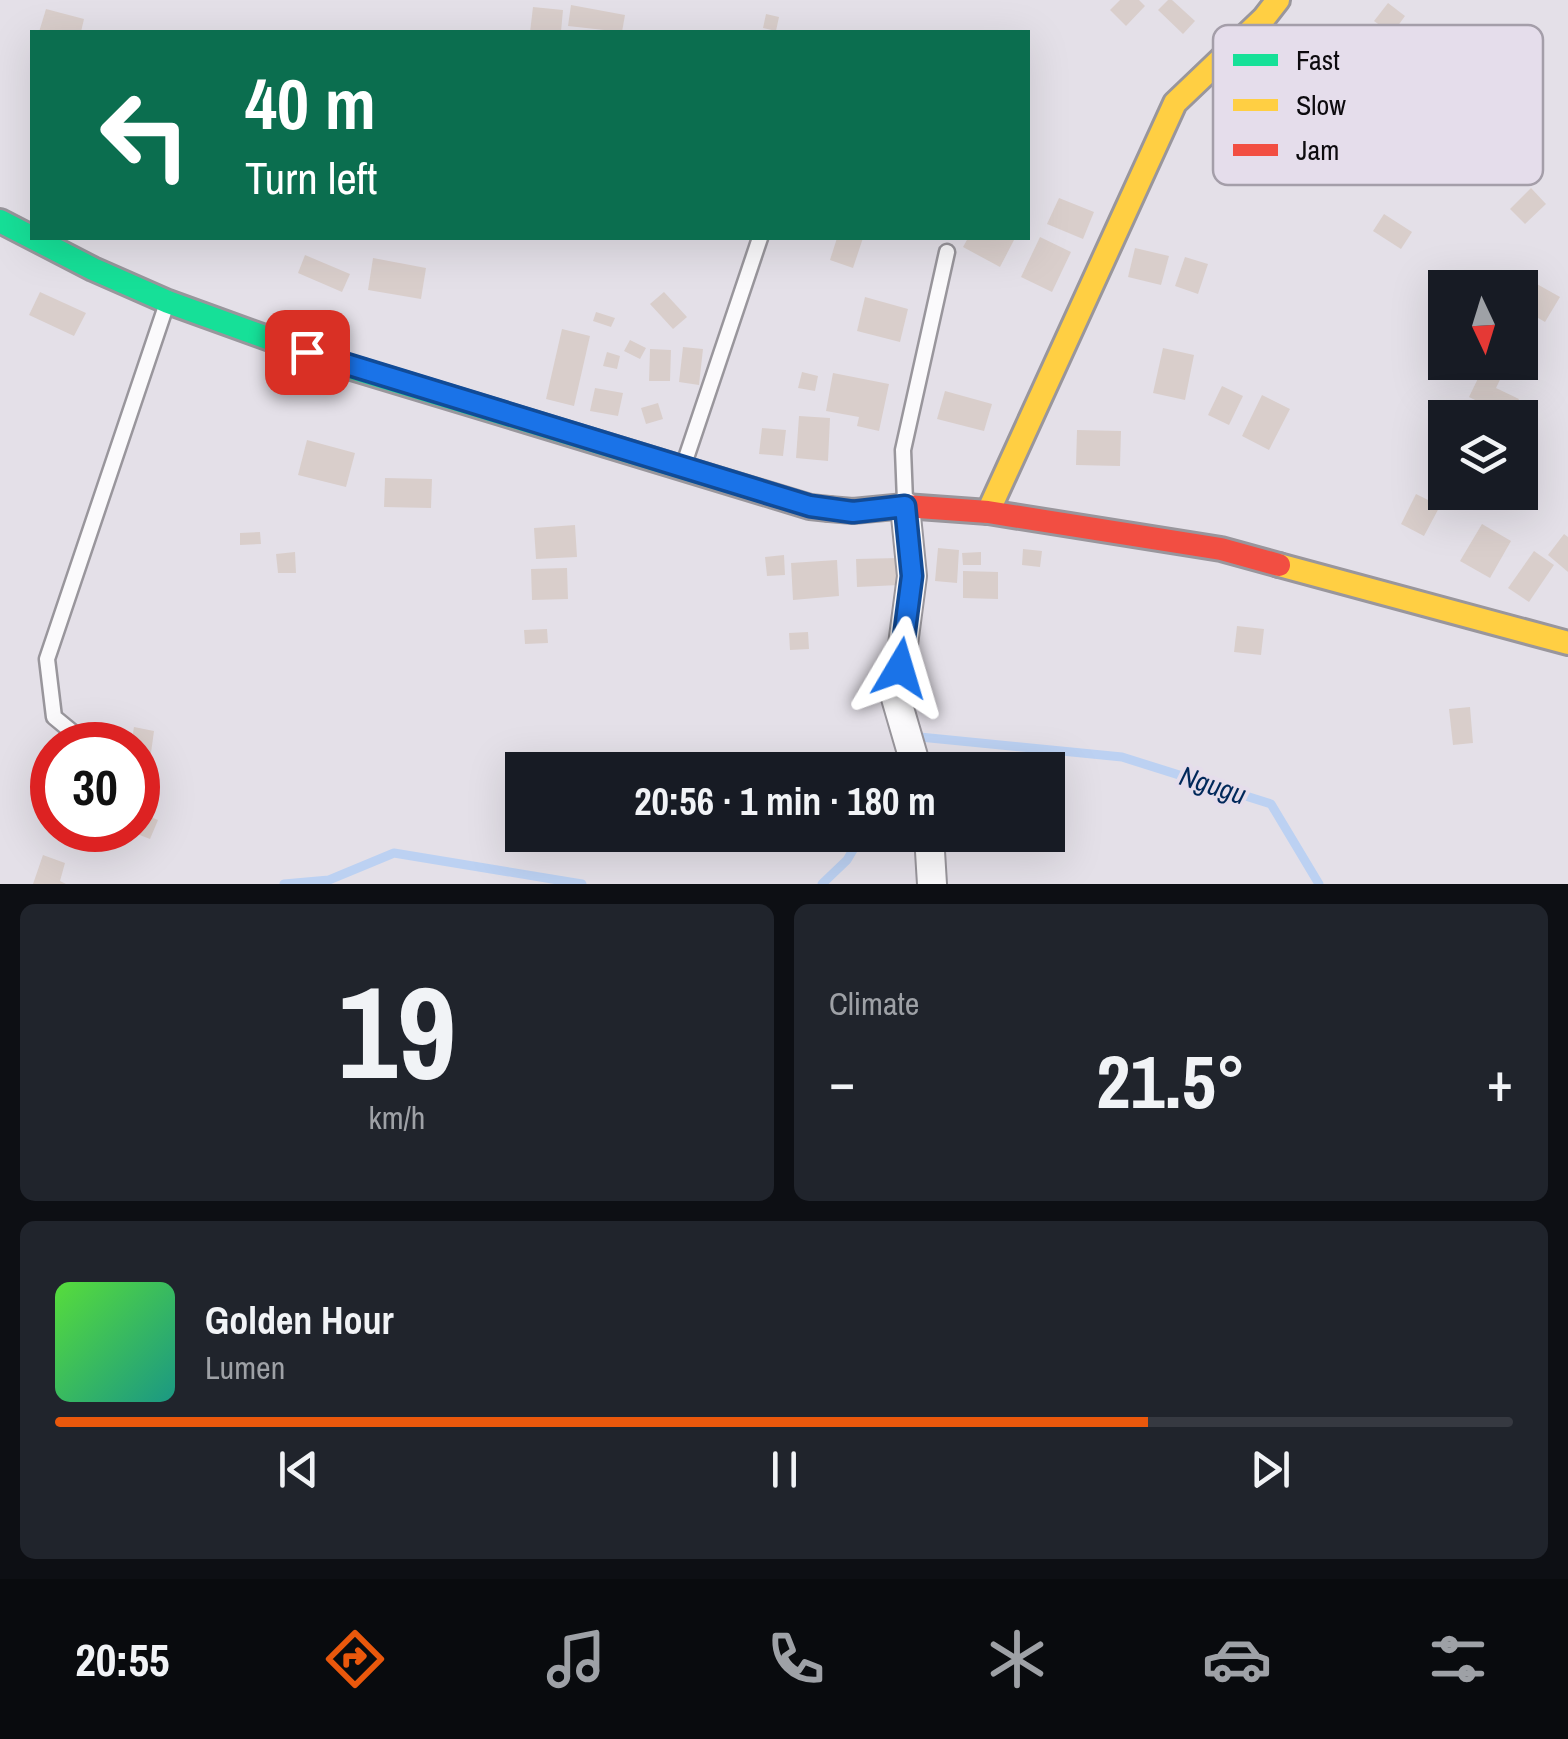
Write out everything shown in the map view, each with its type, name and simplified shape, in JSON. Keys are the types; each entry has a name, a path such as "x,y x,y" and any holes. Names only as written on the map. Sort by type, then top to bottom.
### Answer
{"street":[{"path":"1257,25 1278,0"},
{"path":"988,512 1175,103 1213,67"},
{"path":"0,222 30,237"},
{"path":"36,240 168,302 342,364 810,506 853,512 905,506 988,512 1222,549 1568,643"},
{"path":"905,506 912,576 896,698 912,752"},
{"path":"930,852 932,884"}],"lane":[{"path":"682,468 759,240"},
{"path":"905,506 903,450 947,252"},
{"path":"60,722 54,717 47,659 168,302"}],"building":[{"path":"1120,0 1139,0 1145,6 1126,26 1110,10"},
{"path":"1168,0 1195,21 1183,34 1158,10"},
{"path":"1388,3 1405,16 1398,25 1380,25 1374,21"},
{"path":"571,5 625,15 622,30 568,26"},
{"path":"533,7 563,10 561,30 530,30"},
{"path":"46,9 84,19 81,30 40,30"},
{"path":"766,14 779,17 776,30 763,28"},
{"path":"1531,188 1546,204 1525,224 1510,209"},
{"path":"1059,198 1094,212 1083,239 1047,224"},
{"path":"1384,214 1412,232 1401,249 1373,231"},
{"path":"1040,237 1071,252 1052,292 1021,277"},
{"path":"836,240 862,240 853,268 830,260"},
{"path":"967,240 1014,240 1000,267 963,247"},
{"path":"1135,248 1169,256 1161,285 1128,277"},
{"path":"305,255 350,274 342,292 298,273"},
{"path":"1185,257 1208,264 1198,294 1175,286"},
{"path":"373,258 426,268 421,299 368,290"},
{"path":"1538,285 1560,297 1545,322 1538,318"},
{"path":"40,292 86,313 74,336 29,315"},
{"path":"664,292 687,317 673,329 650,304"},
{"path":"865,297 908,309 900,342 857,331"},
{"path":"596,312 615,318 611,327 593,321"},
{"path":"562,329 590,336 574,406 546,399"},
{"path":"630,340 646,348 640,359 624,351"},
{"path":"683,347 703,349 699,385 679,382"},
{"path":"1163,348 1194,355 1185,400 1153,393"},
{"path":"650,349 671,350 670,381 649,381"},
{"path":"607,352 620,356 617,369 603,366"},
{"path":"802,372 818,376 815,391 798,388"},
{"path":"833,373 889,384 879,431 857,426 859,417 826,411"},
{"path":"1477,380 1500,380 1496,388 1519,399 1475,400 1469,397"},
{"path":"1222,386 1243,396 1229,425 1208,415"},
{"path":"595,388 623,393 618,416 590,411"},
{"path":"945,391 992,404 984,431 937,419"},
{"path":"1262,395 1290,409 1269,450 1242,436"},
{"path":"658,403 663,419 646,424 641,408"},
{"path":"799,416 830,418 828,461 796,458"},
{"path":"762,428 786,430 783,456 759,454"},
{"path":"1077,430 1121,431 1120,466 1076,465"},
{"path":"307,440 355,453 346,487 298,475"},
{"path":"385,478 432,479 431,508 384,507"},
{"path":"1416,494 1428,500 1428,510 1438,510 1424,536 1401,524"},
{"path":"1482,524 1511,541 1490,578 1460,561"},
{"path":"575,525 577,557 536,559 534,528"},
{"path":"260,532 261,544 240,545 240,533"},
{"path":"1564,534 1568,537 1568,572 1548,555"},
{"path":"938,548 959,550 957,583 935,581"},
{"path":"1023,549 1042,551 1040,567 1022,565"},
{"path":"1534,551 1554,565 1529,602 1508,588"},
{"path":"295,552 296,573 278,573 276,554"},
{"path":"981,552 981,565 963,565 962,553"},
{"path":"784,555 785,575 767,576 765,557"},
{"path":"898,558 899,585 857,587 856,559"},
{"path":"837,560 839,596 793,600 791,563"},
{"path":"567,568 568,599 532,600 531,569"},
{"path":"963,571 998,572 998,599 963,598"},
{"path":"1237,626 1264,629 1261,655 1234,652"},
{"path":"547,629 548,643 525,644 524,630"},
{"path":"808,632 809,649 790,650 789,633"},
{"path":"1470,707 1473,743 1453,745 1449,709"},
{"path":"43,855 65,863 60,881 66,884 33,884"}],"waterway":[{"name":"Ngugu","path":"915,746 920,737 1122,757 1271,804 1319,884"},
{"name":"Ngugu","path":"822,884 852,852"},
{"name":"Ngugu","path":"284,884 329,880 394,853 582,884"}],"traffic: fast":[{"path":"0,221 30,236"},
{"path":"37,240 168,302 342,365 810,507 829,509"}],"traffic: slow":[{"path":"1257,25 1278,0"},
{"path":"988,512 1175,103 1213,67"},
{"path":"1279,565 1568,643"}],"traffic: jam":[{"path":"829,509 905,506 988,512 1221,549 1279,565"}],"route":[{"path":"307,352 810,506 853,512 905,506 912,576 900,668"}]}
